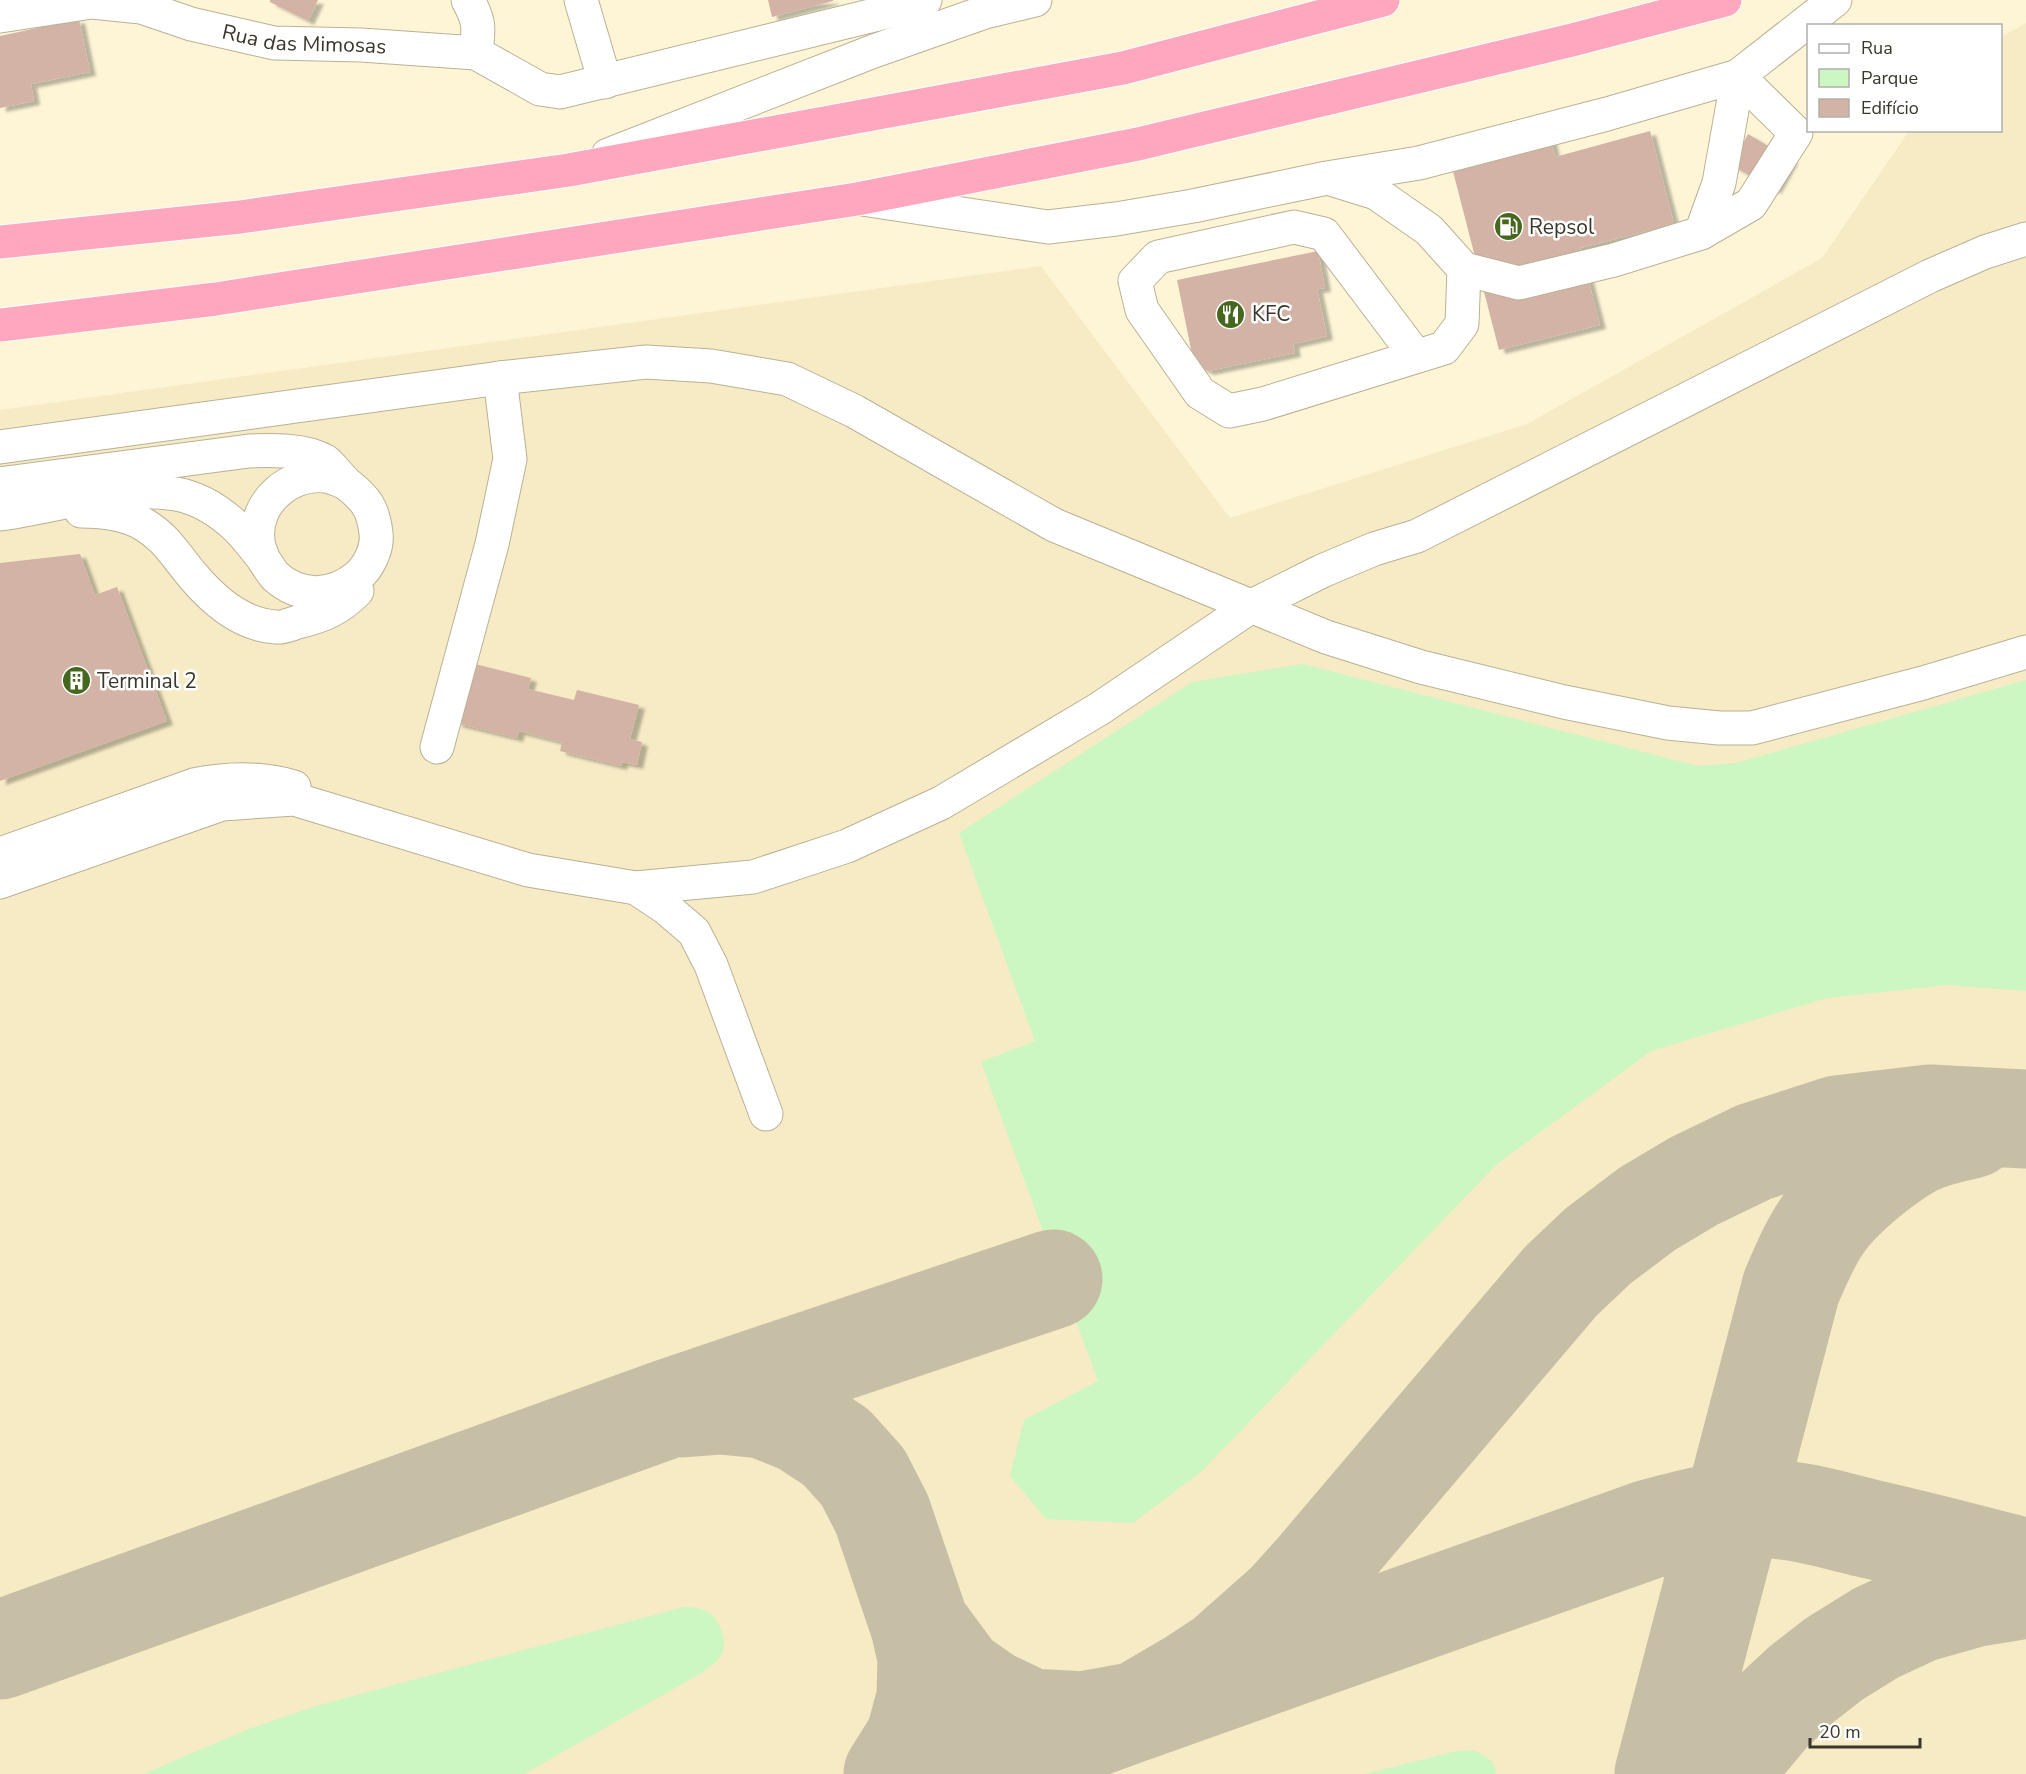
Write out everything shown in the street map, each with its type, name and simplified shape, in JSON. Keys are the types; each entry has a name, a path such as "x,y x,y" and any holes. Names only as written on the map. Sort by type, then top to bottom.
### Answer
{"highway":[{"path":"0,242 240,217 569,170 1123,68 1383,0"},
{"path":"0,325 216,298 857,199 1138,144 1560,43 1725,0"}],"street":[{"path":"468,0 476,14 479,27 476,52"},
{"path":"581,0 605,82"},
{"name":"Rua das Mimosas","path":"0,16 92,2 141,7 191,24 274,43 361,45 476,52 540,89 560,92 919,4 925,0"},
{"path":"569,170 993,6 1035,0"},
{"path":"857,199 1048,226 1160,212 1327,178 1419,163 1607,114 1738,76 1835,0"},
{"path":"1327,178 1376,193 1429,230 1464,268 1519,283 1614,260 1701,233 1752,204 1796,133 1738,76"},
{"path":"1701,233 1719,183 1738,76"},
{"path":"1416,356 1324,234 1294,227 1158,257 1135,281 1142,310 1200,393 1229,411 1263,404 1444,348 1462,324 1464,268"},
{"path":"0,882 222,804 294,799 528,870 636,888 753,877 847,846 941,804 1100,709 1170,659 1250,607 1322,571 1374,549 1417,536 1930,276 1985,252 2026,239"},
{"path":"0,447 500,378 646,362 711,366 787,379 854,411 1054,525 1326,637 1421,667 1564,702 1668,723 1719,728 1752,728 1923,683 2026,652"},
{"path":"437,747 492,544 510,459 500,378"},
{"path":"0,484 238,452 280,449 325,461 368,504 374,517 377,540 371,567 359,589 342,606 317,618 278,627 247,621 219,603 193,576 168,542 141,523 107,511 11,512"},
{"path":"262,558 258,540 259,522 266,505 277,491 293,481 310,476 329,476 346,483"},
{"path":"11,512 94,496 141,492 176,494 209,504 234,524 274,574 289,586 308,593 328,593 346,586 362,573 372,556 376,537 374,517"},
{"path":"0,854 194,785 224,779 277,782 306,791 363,819"},
{"path":"636,888 666,908 694,933 711,965 766,1114"}],"shaded area":[{"path":"2026,23 2026,1774 0,1774 0,410 1041,266 1230,518 1527,424 1822,258 1908,132 2002,132 2002,36"}],"green space":[{"path":"1303,664 1698,766 1736,763 2026,680 2026,991 1947,985 1827,998 1651,1051 1497,1164 1203,1470 1133,1523 1046,1519 1010,1476 1024,1420 1098,1381 981,1062 1035,1041 959,833 1192,682"},
{"path":"684,1607 706,1611 719,1624 724,1646 716,1662 698,1675 524,1774 143,1774 249,1729 316,1706"},
{"path":"1473,1750 1489,1759 1494,1765 1496,1774 1365,1774 1457,1751"}],"building":[{"path":"270,0 318,0 308,21"},
{"path":"768,0 833,0 833,1 772,17"},
{"path":"79,19 90,72 31,84 34,101 0,108 0,36"},
{"path":"1548,127 1555,157 1650,131 1674,224 1580,248 1600,325 1499,350 1448,152"},
{"path":"1748,134 1792,160 1775,190 1731,165"},
{"path":"1318,251 1325,288 1317,289 1327,336 1293,344 1295,353 1208,371 1194,364 1177,280"},
{"name":"Terminal 2","path":"80,554 95,595 117,587 167,721 0,781 0,563"},
{"path":"471,663 531,678 528,689 574,700 577,690 639,705 630,739 642,742 637,765 622,762 621,766 560,751 562,742 519,731 517,738 456,723"}],"taxiway":[{"path":"965,1774 1138,1711 1224,1658 1286,1603 1314,1572 1561,1281 1598,1246 1647,1209 1694,1181 1754,1152 1838,1125 1930,1114 2026,1119"},
{"path":"1664,1774 1791,1288 1805,1256 1830,1215 1876,1172 1913,1147 1941,1136 1971,1129"},
{"path":"0,1650 670,1408 1053,1279"},
{"path":"682,1408 721,1405 763,1409 801,1424 836,1447 863,1477 882,1514 920,1626 927,1657 926,1698 915,1739 893,1774"},
{"path":"920,1626 957,1676 990,1699 1030,1718 1083,1721 1138,1711 1650,1529 1722,1512 1767,1509 1805,1513 2026,1568"},
{"path":"1720,1774 1772,1712 1802,1684 1834,1659 1876,1633 1919,1613 1972,1598 2026,1589"}],"place":[{"name":"Repsol","path":"1508,227"},
{"name":"KFC","path":"1231,314"},
{"name":"Terminal 2","path":"76,681"}]}
